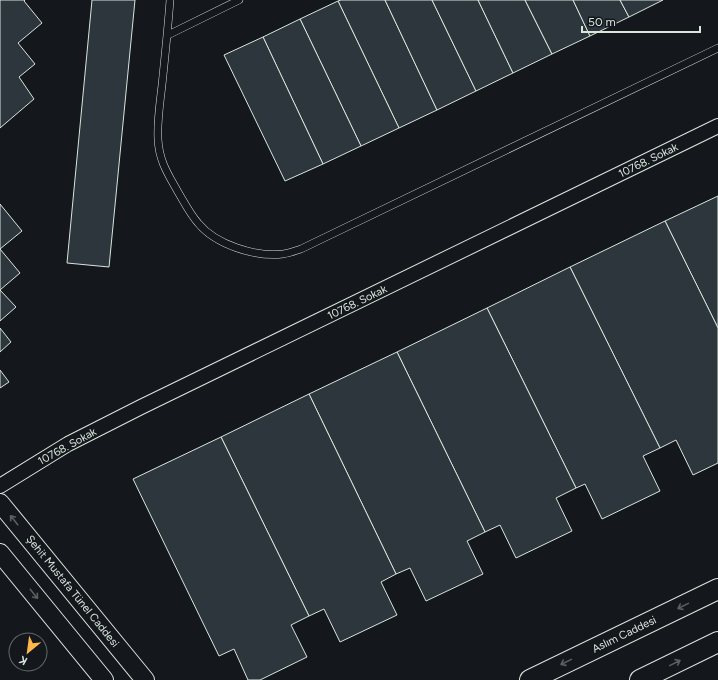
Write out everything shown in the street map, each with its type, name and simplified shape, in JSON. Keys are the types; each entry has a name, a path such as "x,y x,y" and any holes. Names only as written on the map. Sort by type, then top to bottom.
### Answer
{"main road":[{"name":"Aslım Caddesi","path":"530,680 718,589"},
{"path":"640,680 718,642"}],"street":[{"name":"10768. Sokak","path":"0,486 68,444 141,406 718,126"},
{"name":"Şehit Mustafa Tünel Caddesi","path":"0,502 145,680"},
{"path":"0,553 104,680"},
{"path":"0,569 22,579"}],"lane":[{"path":"170,0 168,34 158,118 160,155 165,170 198,224 212,236 227,244 245,250 266,254 284,254 301,249 718,48"},
{"path":"168,34 239,0"}],"building":[{"path":"0,0 25,0 24,1 42,23 18,43 35,64 19,77 34,99 0,128"},
{"path":"92,0 135,0 109,267 67,263"},
{"path":"385,0 437,110 399,128 338,1"},
{"path":"385,0 432,0 476,91 437,110"},
{"path":"432,0 478,0 513,73 476,91"},
{"path":"478,0 525,0 552,54 513,73"},
{"path":"525,0 573,0 590,36 552,54"},
{"path":"573,0 620,0 629,17 590,36"},
{"path":"620,0 663,0 629,17"},
{"path":"338,1 399,128 361,146 300,19"},
{"path":"300,19 361,146 323,164 263,37"},
{"path":"263,37 323,164 285,181 224,55"},
{"path":"718,196 718,328 665,221"},
{"path":"0,204 22,231 0,249"},
{"path":"665,221 718,328 718,463 693,475 676,440 660,448 570,267"},
{"path":"0,249 20,273 0,290"},
{"path":"570,267 660,448 643,456 660,491 602,519 585,484 576,488 487,308"},
{"path":"0,290 16,307 0,321"},
{"path":"487,308 576,488 556,498 572,531 516,558 500,525 485,532 397,352"},
{"path":"0,328 11,342 0,352"},
{"path":"397,352 485,532 467,541 483,574 426,601 410,568 396,574 309,394"},
{"path":"0,370 9,382 0,388"},
{"path":"309,394 396,574 381,582 397,615 340,642 324,609 309,616 221,437"},
{"path":"221,437 309,616 291,625 307,657 260,680 248,680 234,649 219,656 133,479"}]}
